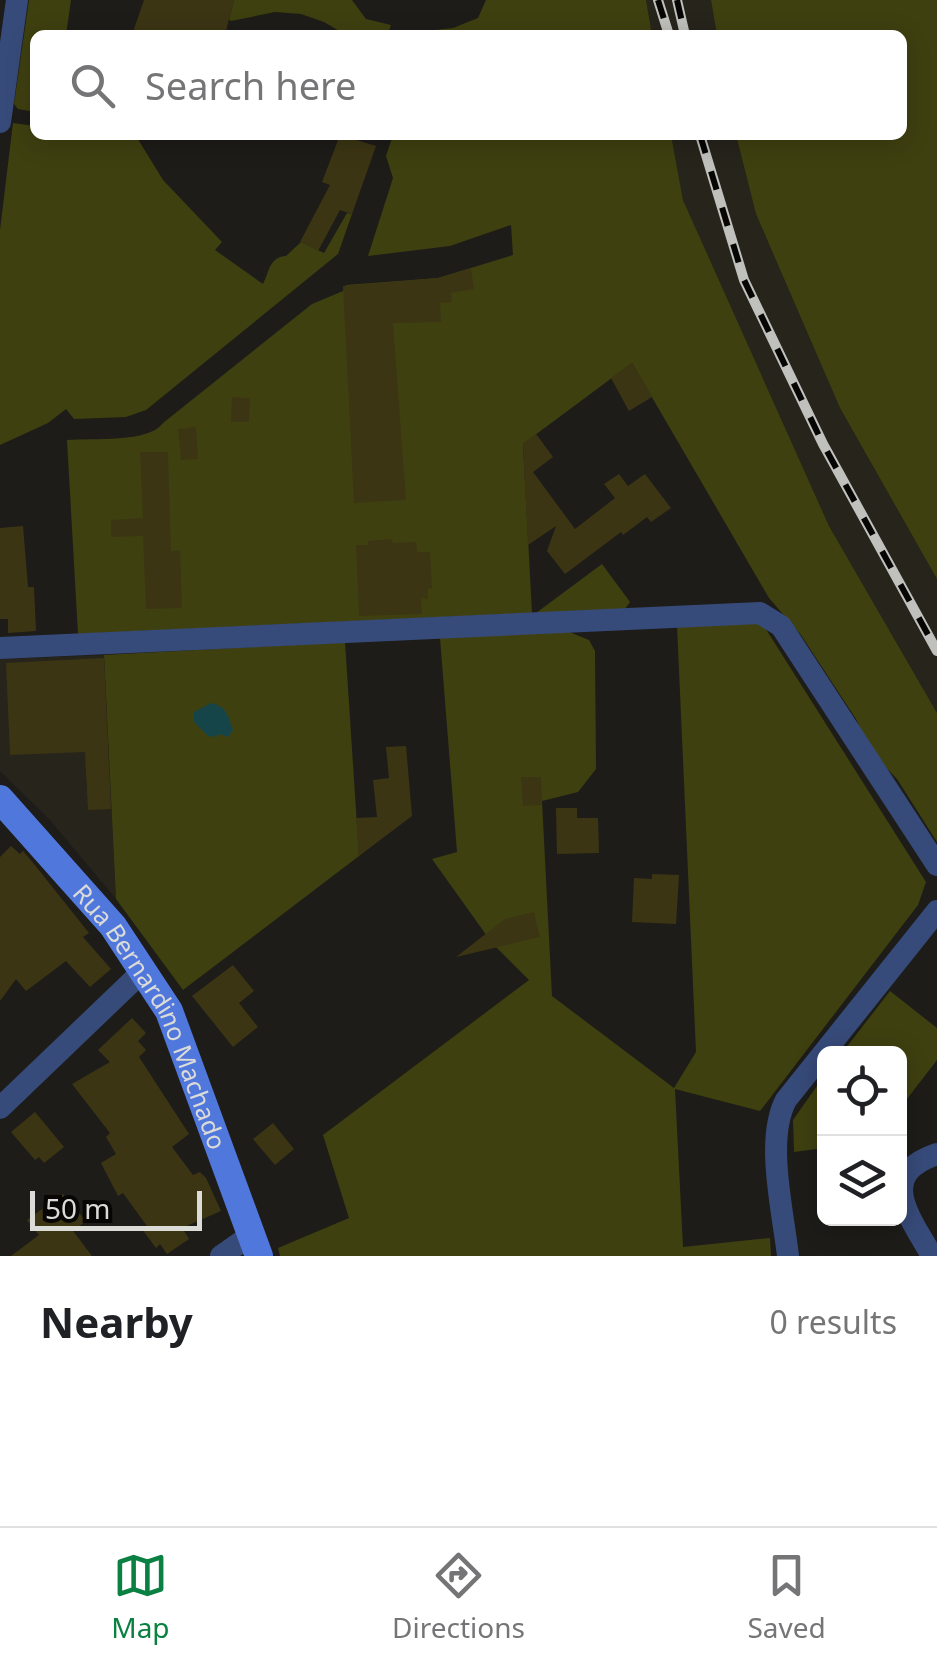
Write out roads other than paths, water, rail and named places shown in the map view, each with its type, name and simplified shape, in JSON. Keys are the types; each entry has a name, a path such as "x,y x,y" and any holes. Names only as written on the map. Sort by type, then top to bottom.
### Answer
{"main road":[{"name":"Rua Bernardino Machado","path":"0,799 80,887 144,970 169,1011 255,1246"}],"street":[{"path":"0,114 17,0"},
{"path":"0,648 760,613 781,626 937,865"},
{"path":"788,1256 777,1117 786,1100 937,911"},
{"path":"0,1108 144,970"},
{"path":"932,1256 901,1196 902,1180 910,1167 937,1154"},
{"path":"221,1256 255,1246"}],"water":[{"path":"211,703 227,713 233,730 228,737 208,736 194,722 194,712"}],"railway":[{"path":"658,0 667,30"},
{"path":"677,0 684,30"},
{"path":"702,140 744,280 823,444 937,651"}]}
